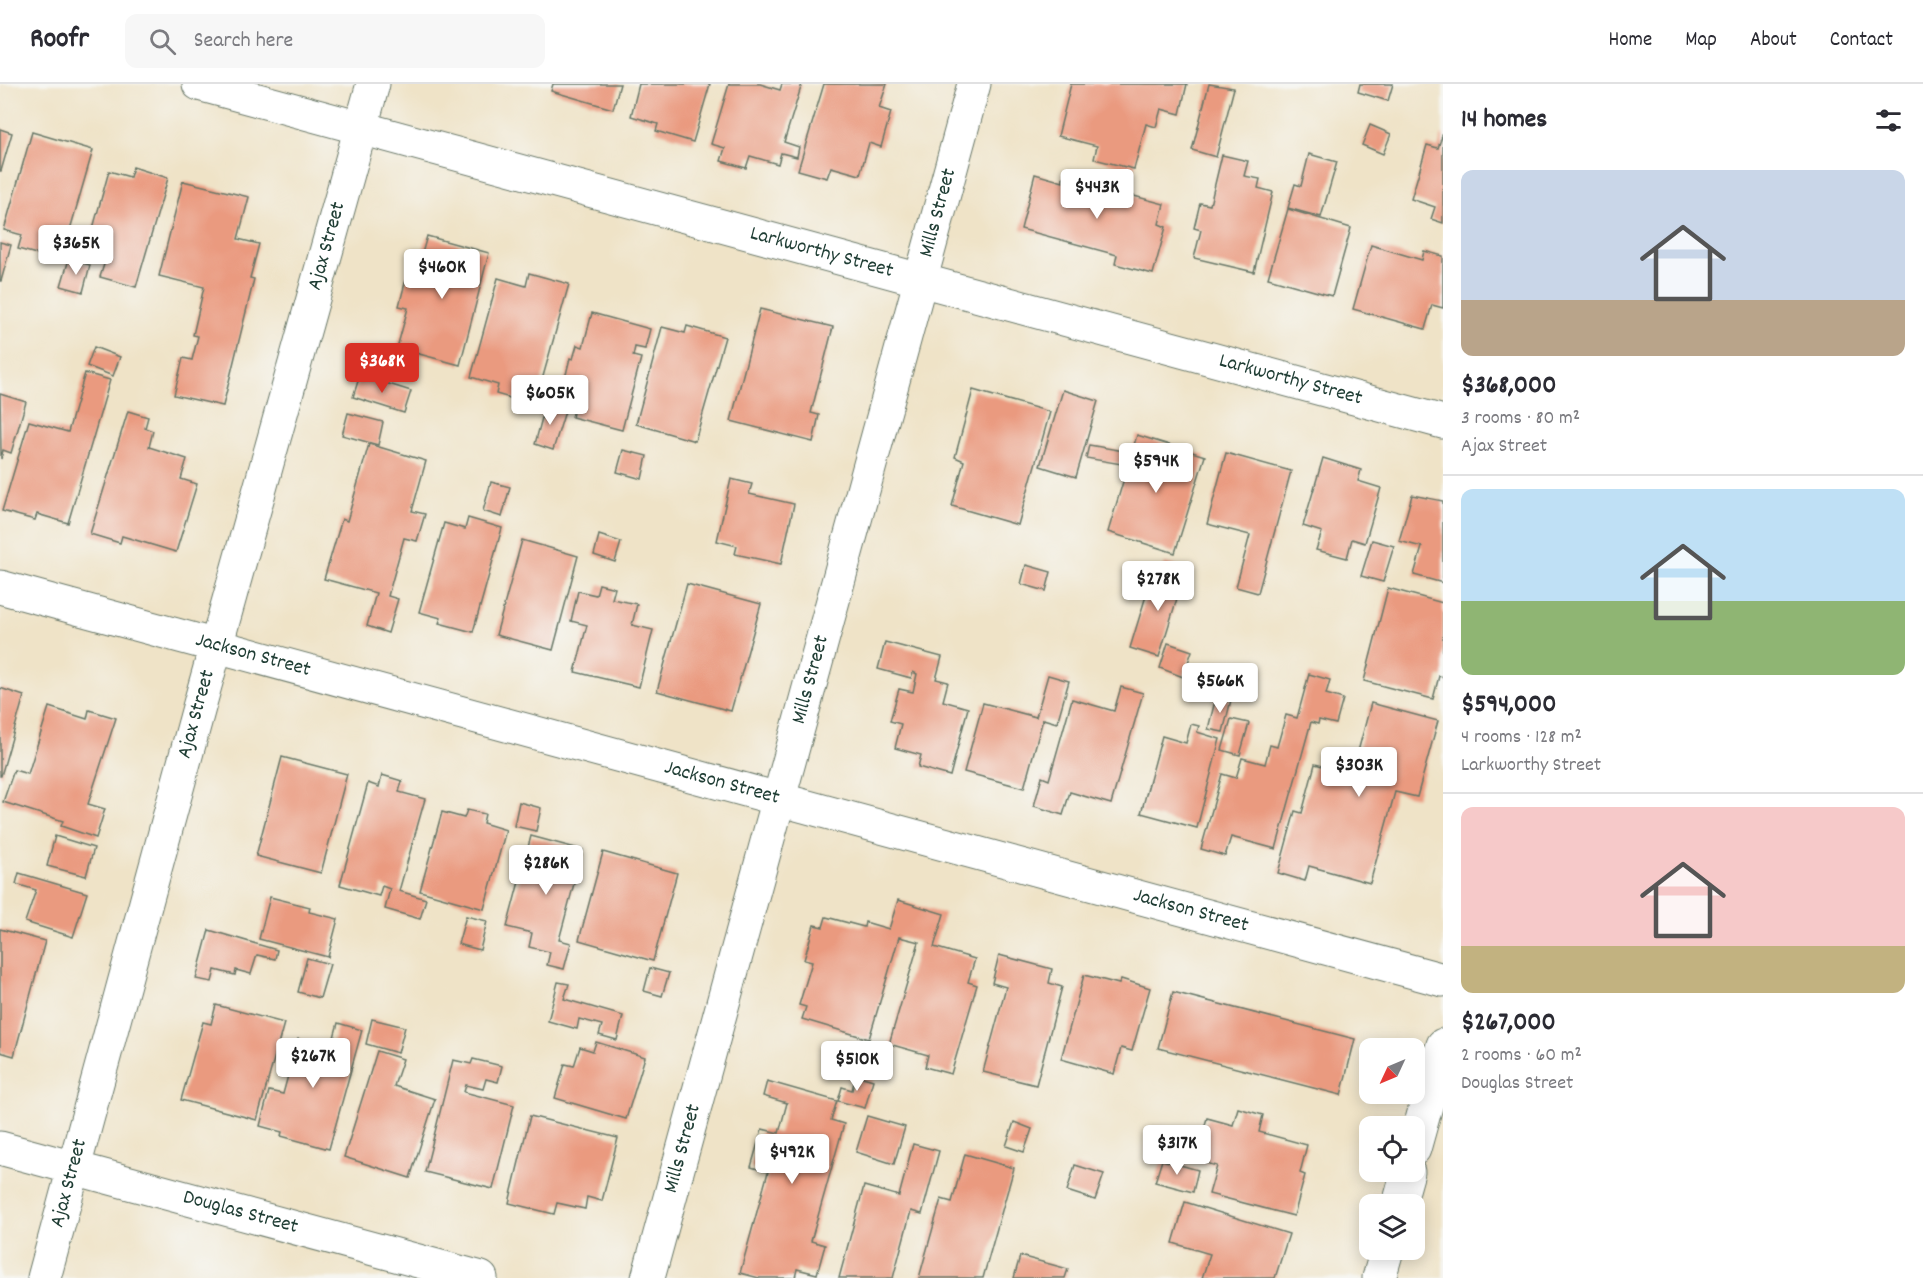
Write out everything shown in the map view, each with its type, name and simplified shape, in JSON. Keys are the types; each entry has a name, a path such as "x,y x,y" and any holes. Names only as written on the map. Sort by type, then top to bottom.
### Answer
{"street":[{"name":"Larkworthy Street","path":"199,84 1443,422"},
{"name":"Ajax Street","path":"44,1278 216,646 373,84"},
{"name":"Mills Street","path":"648,1278 974,84"},
{"name":"Jackson Street","path":"0,588 1443,980"},
{"path":"1423,1116 1443,1045"},
{"name":"Douglas Street","path":"0,1148 481,1278"},
{"path":"1379,1278 1384,1260"}],"building":[{"path":"553,84 620,84 613,109 551,91"},
{"path":"639,84 710,84 693,142 656,131 658,124 631,116"},
{"path":"729,84 760,84 780,90 782,84 802,84 784,142 799,147 797,157 781,153 778,164 750,156 746,168 721,161 725,148 711,144"},
{"path":"824,84 887,84 879,108 891,112 881,147 869,143 860,175 831,167 827,178 798,170"},
{"path":"1071,84 1187,84 1180,114 1161,109 1156,127 1146,124 1134,169 1094,159 1097,146 1058,136"},
{"path":"1209,84 1234,88 1216,157 1192,150"},
{"path":"1360,84 1393,84 1388,101 1358,92"},
{"path":"1370,125 1391,134 1383,154 1362,145"},
{"path":"0,129 12,133 1,171 0,171"},
{"path":"32,132 93,150 65,247 55,244 51,258 18,249 22,235 4,230"},
{"path":"1443,133 1443,223 1431,219 1435,207 1411,199 1427,145 1438,148"},
{"path":"1309,154 1337,162 1321,217 1288,208 1295,184 1301,186"},
{"path":"1222,155 1248,161 1244,176 1260,179 1258,188 1273,192 1254,272 1194,258 1201,230 1194,228 1200,203 1210,205"},
{"path":"133,167 168,178 136,287 100,277 107,255 87,250 109,171 130,177"},
{"path":"1035,174 1063,182 1063,177 1164,204 1159,224 1166,227 1153,274 1115,264 1117,255 1021,229"},
{"path":"183,181 249,197 238,239 259,244 250,278 254,279 223,406 174,395 183,358 192,360 198,336 193,335 204,287 159,276"},
{"path":"1288,209 1351,228 1332,296 1268,278"},
{"path":"427,236 489,253 460,365 397,348 408,308 399,306 409,268 417,271"},
{"path":"0,242 11,245 1,281 0,281"},
{"path":"1371,245 1422,260 1424,251 1443,256 1443,308 1432,305 1425,329 1353,309"},
{"path":"69,259 90,265 83,292 61,286"},
{"path":"529,273 569,284 535,405 496,394 498,385 471,377 498,278 526,286"},
{"path":"760,309 833,327 811,413 819,415 813,442 731,421"},
{"path":"592,313 650,329 645,349 635,347 633,356 641,358 622,430 572,417 577,399 561,395 570,358 573,359 577,345 583,347"},
{"path":"687,326 725,337 695,441 636,424 662,327 685,333"},
{"path":"94,347 120,357 113,376 87,366"},
{"path":"85,373 110,380 68,523 37,514 35,520 2,511 29,421 68,432"},
{"path":"360,375 411,391 404,413 353,397"},
{"path":"973,390 1050,412 1018,525 952,506 964,461 955,457"},
{"path":"1063,390 1098,401 1076,477 1040,466"},
{"path":"0,394 26,402 11,453 3,450 1,459"},
{"path":"546,403 566,408 553,450 535,444"},
{"path":"128,411 148,417 145,428 153,431 149,447 187,459 181,479 197,484 176,552 122,536 120,543 90,534"},
{"path":"348,413 383,422 378,445 342,435"},
{"path":"1137,435 1205,456 1175,553 1108,532"},
{"path":"369,444 426,461 412,511 425,514 417,541 404,538 388,596 398,599 388,633 367,626 376,593 324,579 342,519 347,521"},
{"path":"1089,445 1130,452 1127,465 1086,458"},
{"path":"623,450 647,456 642,479 617,472"},
{"path":"1226,453 1291,471 1258,593 1236,587 1250,535 1207,524"},
{"path":"1323,458 1361,470 1358,481 1381,488 1365,543 1352,539 1347,558 1316,550 1322,532 1303,526"},
{"path":"731,479 752,484 749,494 794,504 781,564 735,554 737,546 717,541"},
{"path":"491,482 510,487 502,517 483,511"},
{"path":"1412,495 1443,501 1443,583 1414,575 1422,547 1399,541"},
{"path":"468,518 502,528 473,632 439,623 441,618 419,612 444,523 465,529"},
{"path":"599,535 621,542 615,562 594,555"},
{"path":"522,540 578,556 553,650 496,635"},
{"path":"1372,540 1394,546 1383,582 1361,576"},
{"path":"1165,563 1186,569 1159,657 1130,648 1149,586 1157,588"},
{"path":"1026,565 1051,572 1046,591 1021,584"},
{"path":"599,584 615,588 612,599 637,604 632,625 653,630 639,687 575,672 587,625 571,621 578,591 596,595"},
{"path":"687,584 761,604 731,711 657,691"},
{"path":"1388,588 1443,603 1443,677 1439,676 1433,699 1364,681"},
{"path":"885,642 942,657 936,679 948,682 943,701 968,708 950,776 918,767 921,755 895,748 901,724 890,721 899,689 913,692 917,674 913,672 911,678 878,669"},
{"path":"1168,643 1192,651 1183,677 1160,668"},
{"path":"1309,674 1330,680 1326,694 1343,699 1336,724 1319,720 1318,724 1311,722 1276,849 1231,837 1225,856 1201,849 1222,774 1236,778 1242,758 1265,764 1270,745 1277,747 1286,715 1297,718"},
{"path":"1048,675 1069,681 1057,723 1043,719 1024,788 964,772 983,703 1036,717"},
{"path":"1121,687 1143,693 1111,804 1070,792 1063,815 1034,806 1042,777 1049,780 1072,699 1114,711"},
{"path":"0,688 24,696 1,776 0,776"},
{"path":"1216,697 1231,700 1223,732 1208,729"},
{"path":"1371,703 1438,721 1417,797 1395,792 1370,883 1309,866 1305,881 1278,873 1295,811 1302,813 1315,764 1352,774"},
{"path":"49,707 87,719 89,710 116,718 88,804 105,809 96,838 61,826 63,821 3,802 14,770 28,774"},
{"path":"1231,719 1249,723 1240,755 1222,750"},
{"path":"1191,724 1199,726 1197,732 1220,739 1197,828 1141,813 1162,736 1186,743"},
{"path":"282,757 347,774 321,873 256,856"},
{"path":"382,775 402,781 399,792 425,799 399,891 426,899 420,919 385,909 390,889 382,886 379,896 340,885 368,783 379,787"},
{"path":"519,802 541,808 536,831 514,826"},
{"path":"467,810 485,814 483,823 506,830 484,909 420,891 442,812 464,818"},
{"path":"55,836 94,848 86,876 47,866"},
{"path":"531,836 583,850 559,940 571,943 564,969 547,965 550,952 529,947 532,933 507,927"},
{"path":"603,852 677,873 653,961 579,940"},
{"path":"19,873 87,893 73,937 25,922 36,890 16,884"},
{"path":"270,897 310,907 309,912 338,919 328,957 259,939"},
{"path":"898,900 944,914 934,947 975,959 968,982 977,985 951,1074 925,1067 928,1055 889,1044 919,942 899,937 869,1039 802,1019 806,1007 799,1005 812,962 804,960 814,925 823,927 826,917 864,927 865,922 889,929"},
{"path":"466,916 487,921 480,950 458,944"},
{"path":"0,929 45,941 14,1056 0,1052"},
{"path":"209,930 277,950 275,959 257,955 251,974 236,970 235,975 215,970 212,982 196,979"},
{"path":"999,955 1052,969 1049,983 1062,987 1036,1085 983,1072 1006,987 992,983"},
{"path":"307,958 330,964 320,998 298,992"},
{"path":"650,968 669,973 662,996 644,991"},
{"path":"1084,975 1119,984 1121,979 1150,988 1132,1051 1121,1048 1114,1074 1061,1059"},
{"path":"558,982 569,984 564,999 623,1016 617,1040 599,1035 602,1025 579,1019 577,1029 548,1021"},
{"path":"1173,992 1355,1039 1341,1095 1158,1048"},
{"path":"216,1005 284,1023 257,1120 181,1100 203,1022 211,1024"},
{"path":"372,1019 405,1027 398,1053 366,1044"},
{"path":"338,1023 362,1030 329,1149 281,1136 282,1132 260,1126 269,1091 283,1094 289,1072 282,1070 288,1048 295,1050 298,1039 331,1048"},
{"path":"596,1042 645,1057 626,1119 555,1098 565,1064 574,1066 580,1047 593,1051"},
{"path":"377,1051 403,1059 394,1086 435,1099 410,1178 344,1157"},
{"path":"473,1059 502,1066 498,1082 486,1079 483,1089 466,1085 464,1092 514,1105 493,1189 425,1172 453,1060 471,1064"},
{"path":"856,1075 873,1080 865,1108 838,1101 842,1087 852,1090"},
{"path":"767,1081 837,1101 831,1120 844,1124 811,1241 825,1245 817,1274 797,1269 795,1278 759,1278 740,1273 768,1172 751,1167 762,1129 779,1133 787,1103 763,1096"},
{"path":"1238,1108 1263,1115 1259,1132 1307,1145 1300,1173 1305,1175 1294,1216 1209,1194 1217,1166 1195,1160 1207,1118 1233,1125"},
{"path":"530,1116 618,1138 602,1201 587,1197 585,1209 557,1203 554,1214 509,1203"},
{"path":"867,1116 905,1127 894,1164 856,1152"},
{"path":"1014,1122 1032,1129 1024,1152 1006,1146"},
{"path":"913,1144 939,1151 922,1214 911,1211 893,1278 839,1278 864,1186 899,1196"},
{"path":"965,1154 1014,1168 983,1278 919,1278 941,1199 952,1202"},
{"path":"1162,1160 1198,1170 1193,1192 1155,1182"},
{"path":"1075,1165 1104,1174 1095,1200 1067,1191"},
{"path":"1185,1202 1289,1234 1275,1278 1202,1278 1210,1254 1173,1243"},
{"path":"1020,1256 1068,1269 1065,1278 1014,1278"}]}
